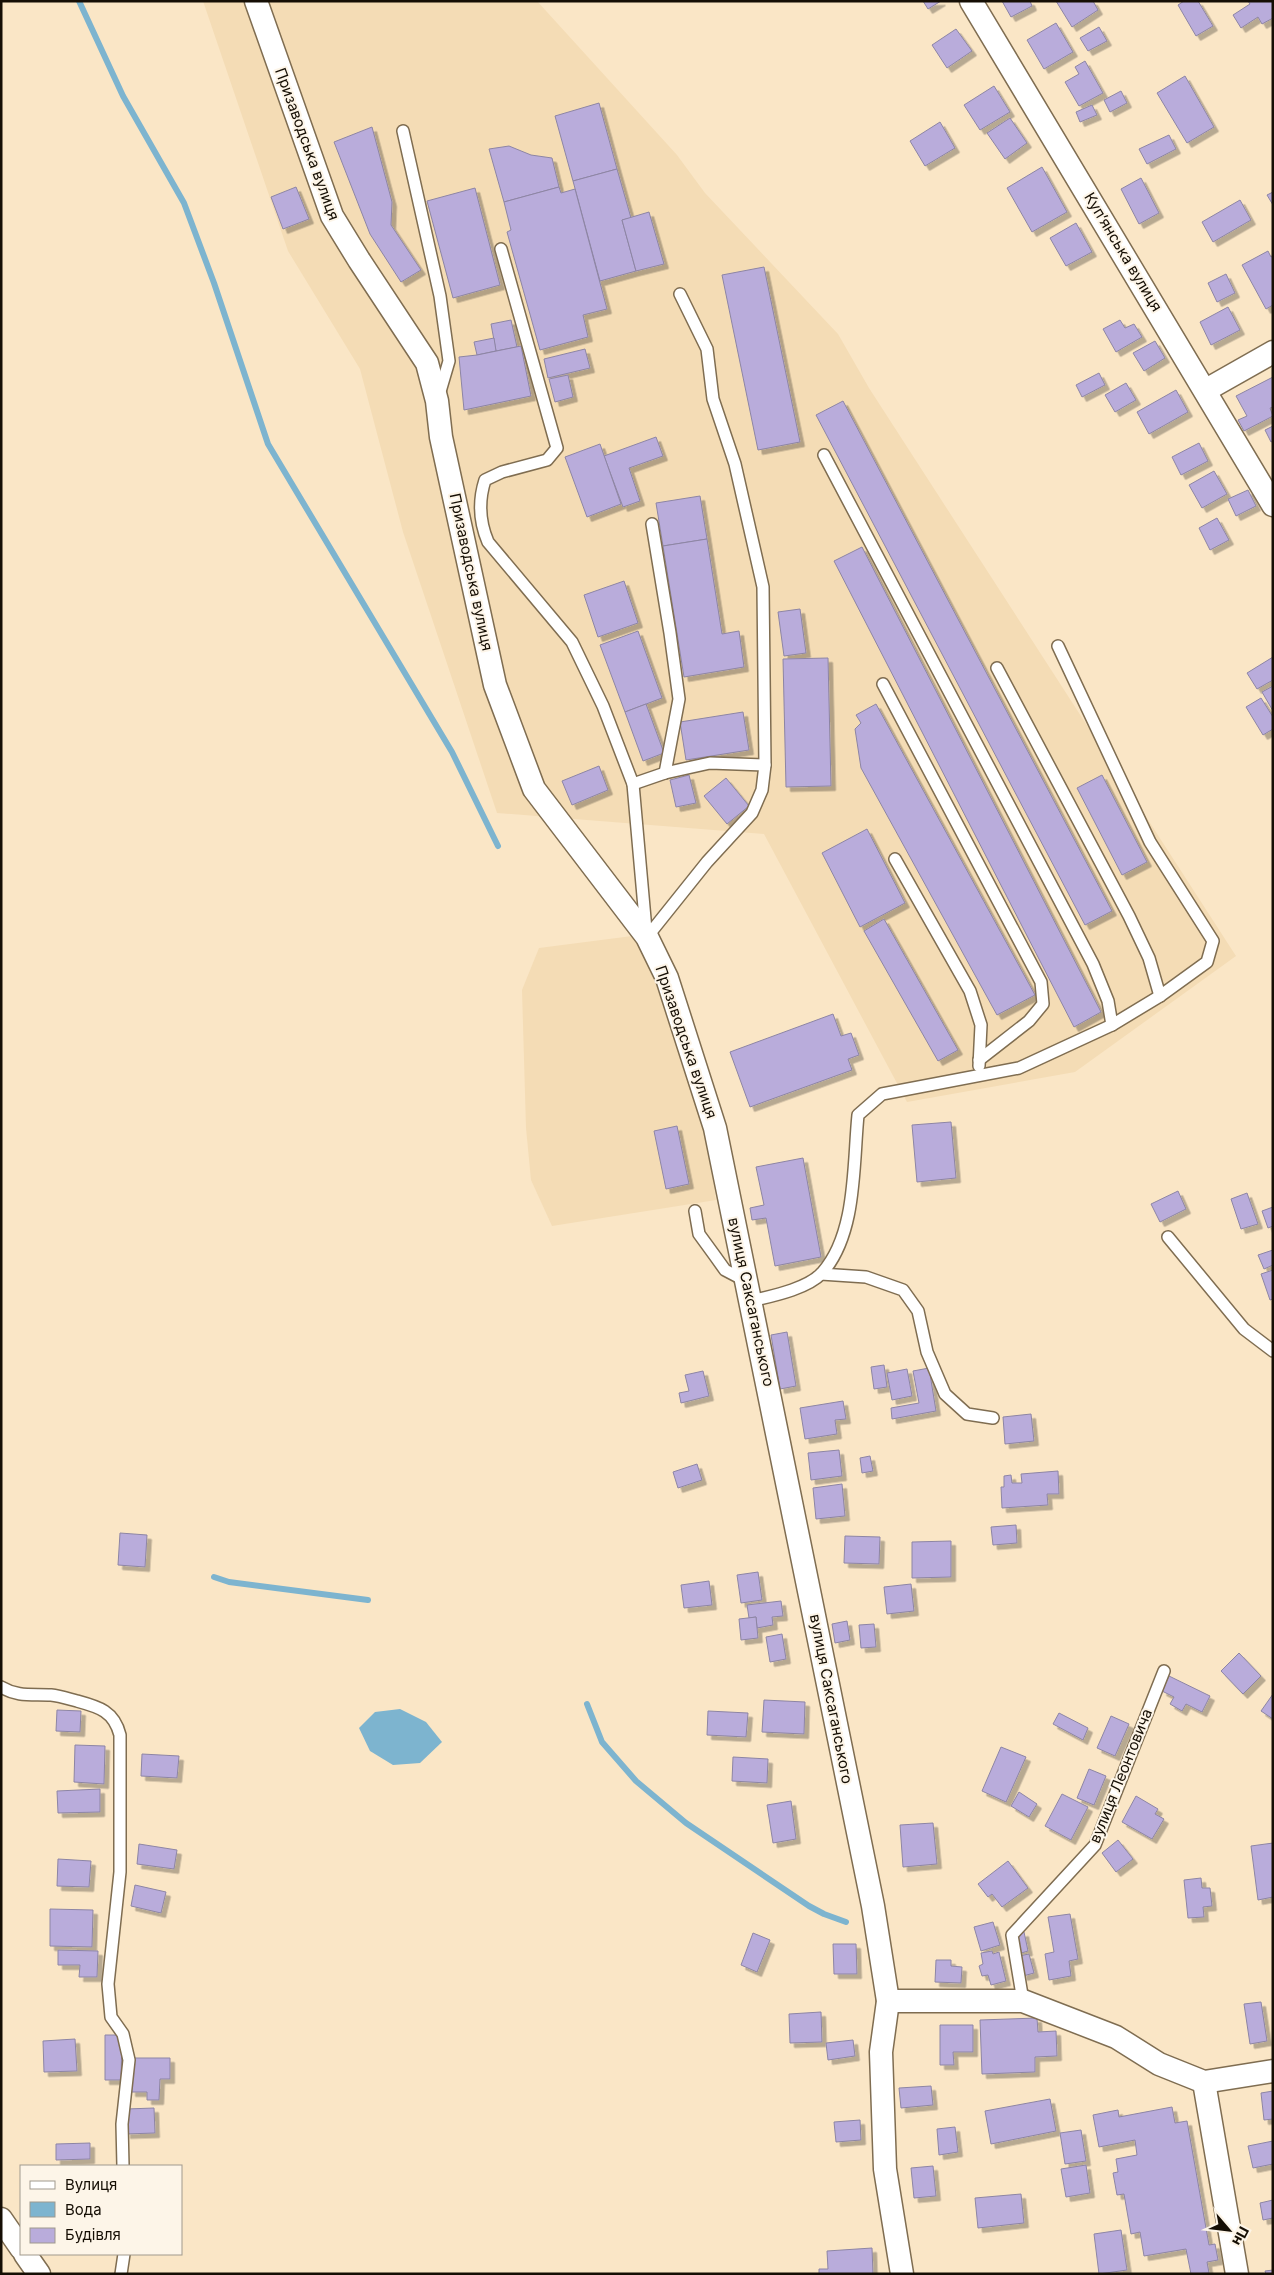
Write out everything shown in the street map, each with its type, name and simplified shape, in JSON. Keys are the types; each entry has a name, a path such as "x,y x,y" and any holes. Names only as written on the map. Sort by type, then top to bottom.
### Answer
{"street":[{"name":"Призаводська вулиця","path":"256,1 332,216 427,363 437,400 441,437 468,499 495,685 534,790 647,937 667,978 715,1128"},
{"name":"Купʼянська вулиця","path":"971,1 1206,390 1273,505"},
{"path":"1206,390 1273,352"},
{"name":"вулиця Саксаганського","path":"715,1128 873,1906 888,2001 881,2052 885,2169 902,2274"},
{"path":"888,2001 1023,2001 1116,2037 1159,2064 1204,2082 1273,2071"},
{"path":"1204,2082 1237,2274"},
{"path":"1,2219 20,2247"},
{"path":"26,2255 39,2274"}],"lane":[{"path":"403,131 440,296 449,361 437,400"},
{"path":"501,249 557,448 547,460 502,472 484,480 468,499 488,542 572,642 603,706 633,784 647,937"},
{"path":"647,937 707,862 752,813 762,790 765,765 764,588 735,464 713,399 707,349 680,294"},
{"path":"824,455 1093,964 1108,1001 1112,1025"},
{"path":"652,524 679,699 665,773"},
{"path":"695,1211 699,1234 725,1270 749,1291 793,1290 821,1274 838,1249 846,1228 852,1190 858,1115 882,1094 1019,1068 1112,1025 1160,996 1207,962 1213,941 1150,842 1058,646"},
{"path":"997,668 1141,941 1149,958 1160,996"},
{"path":"883,684 1041,982 1043,1004 1029,1021 979,1060"},
{"path":"633,784 665,773 710,763 765,765"},
{"path":"895,859 970,991 981,1025 978,1076"},
{"path":"1168,1237 1244,1329 1273,1351"},
{"path":"821,1274 866,1276 904,1290 918,1311 927,1352 945,1394 967,1414 993,1418"},
{"name":"вулиця Леонтовича","path":"1023,2001 1012,1935 1095,1845 1164,1672"},
{"path":"1,1687 14,1694 53,1695 93,1705 112,1715 118,1724 122,1746 120,1872 108,1984 111,2017 123,2034 129,2060 122,2124 123,2165"},
{"path":"121,2274 124,2255"}],"shaded area":[{"path":"203,1 537,1 677,155 705,193 838,334 869,388 1236,956 1075,1072 907,1102 764,834 497,813 403,532 360,369 288,251"},
{"path":"640,935 704,1116 716,1200 552,1226 531,1180 526,1128 522,990 539,948"}],"water":[{"path":"400,1709 426,1722 442,1742 420,1763 393,1765 370,1751 359,1728 375,1712"}],"building":[{"path":"923,1 941,1 928,9"},
{"path":"1002,1 1030,1 1032,6 1011,17"},
{"path":"1056,1 1093,1 1098,10 1072,27"},
{"path":"1184,1 1198,1 1213,26 1196,36 1178,5"},
{"path":"1248,1 1273,1 1273,18 1262,24 1258,17 1241,28 1233,15 1250,4"},
{"path":"1056,23 1073,52 1044,69 1027,40"},
{"path":"1099,27 1107,41 1088,51 1080,38"},
{"path":"956,29 972,51 947,68 932,45"},
{"path":"1085,61 1103,93 1079,106 1065,82 1079,74 1075,67"},
{"path":"1185,76 1214,127 1187,143 1157,93"},
{"path":"994,86 1010,112 980,130 964,105"},
{"path":"1121,91 1127,103 1110,112 1104,100"},
{"path":"599,103 617,169 573,181 555,116"},
{"path":"1092,105 1097,115 1080,122 1076,112"},
{"path":"1010,118 1027,143 1005,159 987,133"},
{"path":"940,122 955,148 925,166 910,141"},
{"path":"372,127 392,202 391,225 421,270 401,282 370,234 334,142"},
{"path":"1169,135 1176,149 1147,164 1139,149"},
{"path":"509,146 531,155 552,158 559,187 504,202 489,149"},
{"path":"1042,167 1067,212 1032,232 1007,188"},
{"path":"617,169 631,218 622,220 636,271 600,281 573,181"},
{"path":"1141,178 1159,213 1139,224 1121,189"},
{"path":"296,187 309,219 283,229 271,197"},
{"path":"559,187 561,193 575,189 607,309 583,315 588,337 540,350 507,232 511,230 504,202"},
{"path":"475,188 500,285 453,298 427,201"},
{"path":"1273,192 1273,205 1267,195"},
{"path":"1240,200 1251,220 1213,242 1202,222"},
{"path":"649,212 664,264 636,271 622,220"},
{"path":"1076,223 1092,252 1066,266 1050,238"},
{"path":"1268,251 1271,257 1273,256 1273,305 1266,309 1242,265"},
{"path":"764,267 800,442 758,450 722,275"},
{"path":"1226,274 1235,293 1217,302 1208,283"},
{"path":"1228,307 1240,330 1211,345 1200,322"},
{"path":"511,320 517,347 496,351 491,324"},
{"path":"1120,320 1125,328 1134,324 1142,337 1116,352 1103,329"},
{"path":"494,338 496,351 477,355 474,342"},
{"path":"1155,341 1165,358 1144,371 1133,353"},
{"path":"521,346 531,396 464,410 459,357"},
{"path":"585,349 590,368 548,378 544,359"},
{"path":"1099,373 1105,385 1082,397 1076,385"},
{"path":"568,375 573,397 555,402 549,379"},
{"path":"1273,377 1273,407 1270,408 1273,416 1244,431 1238,420 1247,416 1236,396"},
{"path":"1126,383 1136,400 1115,412 1105,395"},
{"path":"1176,390 1188,412 1149,434 1137,412"},
{"path":"843,401 1112,911 1085,925 816,415"},
{"path":"1273,426 1273,441 1271,442 1265,430"},
{"path":"656,437 663,456 629,468 640,501 623,507 604,456"},
{"path":"1199,443 1208,461 1181,475 1172,457"},
{"path":"600,444 621,504 587,517 565,457"},
{"path":"1214,471 1227,494 1202,508 1189,485"},
{"path":"1248,490 1256,506 1236,516 1228,499"},
{"path":"700,496 707,539 663,546 656,503"},
{"path":"1217,518 1229,540 1210,550 1199,528"},
{"path":"707,539 722,634 739,631 744,667 684,677 663,546"},
{"path":"862,547 1101,1012 1074,1027 834,561"},
{"path":"624,581 638,623 598,637 584,595"},
{"path":"800,609 806,653 784,656 778,612"},
{"path":"638,631 662,698 625,712 600,645"},
{"path":"1273,657 1273,680 1257,689 1247,673"},
{"path":"828,658 831,786 786,787 783,659"},
{"path":"1273,686 1273,711 1262,692"},
{"path":"1261,698 1273,717 1273,729 1263,735 1246,707"},
{"path":"646,704 664,753 643,761 625,712"},
{"path":"876,704 1035,995 997,1015 861,768 855,729 861,723 856,715"},
{"path":"743,712 749,750 686,760 680,722"},
{"path":"599,766 608,790 572,805 562,781"},
{"path":"689,775 696,803 676,807 670,780"},
{"path":"1102,775 1147,862 1122,875 1077,788"},
{"path":"726,778 749,806 727,824 704,796"},
{"path":"867,829 905,903 860,927 822,853"},
{"path":"884,919 958,1050 938,1061 864,931"},
{"path":"833,1014 841,1036 851,1033 859,1055 848,1059 852,1070 750,1107 730,1052"},
{"path":"951,1122 956,1178 917,1182 912,1125"},
{"path":"677,1126 689,1184 666,1189 654,1131"},
{"path":"803,1158 821,1257 775,1266 766,1218 752,1220 750,1208 764,1205 756,1167"},
{"path":"1178,1191 1186,1209 1160,1222 1151,1204"},
{"path":"1247,1193 1258,1224 1241,1229 1231,1199"},
{"path":"1273,1207 1273,1226 1268,1228 1262,1211"},
{"path":"1273,1250 1273,1265 1264,1269 1258,1255"},
{"path":"1273,1270 1273,1299 1270,1300 1261,1274"},
{"path":"787,1332 796,1386 780,1389 771,1335"},
{"path":"884,1365 887,1387 874,1389 871,1367"},
{"path":"929,1368 936,1411 892,1419 891,1408 919,1403 913,1371"},
{"path":"907,1369 912,1396 892,1400 887,1373"},
{"path":"703,1371 709,1396 681,1403 679,1393 689,1391 685,1375"},
{"path":"843,1401 846,1419 835,1420 837,1434 805,1439 800,1408"},
{"path":"1031,1414 1034,1441 1005,1444 1003,1417"},
{"path":"839,1450 842,1476 811,1480 808,1453"},
{"path":"870,1456 873,1471 862,1473 860,1458"},
{"path":"697,1464 702,1480 678,1488 673,1472"},
{"path":"1058,1471 1059,1494 1047,1494 1048,1505 1002,1508 1001,1487 1004,1487 1004,1476 1011,1475 1012,1483 1022,1483 1021,1474"},
{"path":"842,1484 845,1516 816,1519 813,1488"},
{"path":"1016,1525 1017,1543 993,1545 991,1527"},
{"path":"120,1533 147,1535 145,1567 118,1565"},
{"path":"845,1536 880,1537 879,1564 844,1563"},
{"path":"951,1541 951,1577 912,1578 912,1542"},
{"path":"758,1572 762,1600 741,1603 737,1575"},
{"path":"709,1581 712,1605 684,1608 681,1585"},
{"path":"911,1584 914,1611 887,1614 884,1587"},
{"path":"781,1601 783,1616 772,1617 773,1625 757,1628 756,1617 749,1618 747,1605"},
{"path":"756,1617 758,1638 741,1640 739,1619"},
{"path":"847,1621 850,1640 835,1643 832,1624"},
{"path":"874,1624 876,1647 861,1648 859,1625"},
{"path":"782,1634 786,1659 770,1662 766,1637"},
{"path":"1239,1653 1261,1676 1243,1694 1221,1671"},
{"path":"1169,1676 1210,1696 1202,1712 1186,1704 1182,1711 1170,1704 1174,1697 1162,1691"},
{"path":"1273,1694 1273,1719 1261,1711"},
{"path":"764,1700 805,1702 804,1734 762,1732"},
{"path":"57,1710 81,1711 80,1732 56,1731"},
{"path":"708,1711 748,1713 746,1737 707,1735"},
{"path":"1059,1713 1088,1728 1083,1740 1053,1724"},
{"path":"1111,1716 1129,1724 1115,1756 1097,1748"},
{"path":"75,1745 105,1746 104,1784 74,1782"},
{"path":"1001,1747 1026,1757 1006,1802 982,1791"},
{"path":"142,1754 179,1756 177,1778 141,1776"},
{"path":"733,1757 768,1759 767,1783 732,1781"},
{"path":"1089,1769 1106,1776 1094,1805 1077,1798"},
{"path":"100,1789 100,1812 58,1813 57,1791"},
{"path":"1019,1792 1037,1804 1029,1817 1011,1806"},
{"path":"1062,1794 1088,1807 1071,1840 1045,1826"},
{"path":"1136,1796 1158,1809 1155,1814 1164,1819 1152,1839 1122,1822"},
{"path":"791,1801 796,1839 773,1843 767,1805"},
{"path":"933,1823 937,1864 903,1867 900,1825"},
{"path":"1118,1840 1133,1859 1116,1872 1102,1853"},
{"path":"1273,1843 1273,1897 1258,1900 1251,1846"},
{"path":"139,1844 177,1850 174,1869 137,1864"},
{"path":"58,1859 91,1861 89,1887 57,1886"},
{"path":"1008,1861 1028,1888 1002,1907 992,1894 988,1897 978,1884"},
{"path":"1201,1878 1202,1888 1210,1888 1212,1906 1203,1907 1204,1917 1188,1918 1184,1880"},
{"path":"135,1885 166,1892 161,1913 131,1906"},
{"path":"50,1909 93,1910 92,1947 50,1946"},
{"path":"1070,1914 1078,1959 1069,1961 1071,1976 1049,1980 1045,1954 1054,1952 1048,1917"},
{"path":"993,1922 1000,1945 981,1951 974,1927"},
{"path":"1024,1932 1028,1951 1018,1954 1013,1934"},
{"path":"753,1933 770,1940 757,1972 741,1965"},
{"path":"833,1944 856,1944 857,1974 834,1974"},
{"path":"58,1950 98,1951 97,1977 79,1977 80,1965 58,1965"},
{"path":"992,1951 993,1954 999,1952 1006,1981 991,1985 988,1975 982,1976 979,1966 983,1964 981,1953"},
{"path":"1029,1954 1034,1973 1023,1976 1019,1956"},
{"path":"936,1960 951,1960 951,1966 962,1967 961,1983 935,1982"},
{"path":"1261,2002 1267,2041 1250,2044 1244,2004"},
{"path":"821,2012 822,2042 790,2043 789,2014"},
{"path":"1037,2018 1038,2032 1056,2031 1057,2056 1035,2057 1035,2072 982,2074 980,2020"},
{"path":"940,2025 973,2025 973,2052 953,2052 954,2065 940,2065"},
{"path":"105,2035 122,2035 121,2080 105,2080"},
{"path":"75,2039 77,2071 44,2072 43,2041"},
{"path":"853,2040 855,2056 828,2060 826,2043"},
{"path":"131,2058 170,2058 170,2079 160,2079 159,2100 147,2100 147,2092 131,2092"},
{"path":"931,2086 933,2105 901,2108 899,2088"},
{"path":"1273,2091 1273,2119 1264,2120 1261,2093"},
{"path":"1050,2099 1056,2131 991,2144 985,2111"},
{"path":"1172,2107 1175,2123 1187,2121 1209,2245 1215,2244 1218,2260 1207,2262 1209,2273 1191,2274 1186,2249 1144,2256 1140,2232 1131,2234 1124,2194 1117,2195 1113,2173 1118,2172 1116,2159 1137,2155 1135,2140 1099,2147 1093,2115 1118,2110 1119,2117"},
{"path":"154,2108 155,2133 126,2134 126,2109"},
{"path":"860,2120 861,2140 836,2142 834,2122"},
{"path":"955,2127 958,2152 939,2155 937,2129"},
{"path":"1081,2130 1086,2161 1065,2164 1060,2133"},
{"path":"1273,2141 1273,2164 1253,2168 1248,2146"},
{"path":"90,2143 90,2159 56,2160 56,2144"},
{"path":"1086,2165 1090,2193 1066,2197 1061,2169"},
{"path":"933,2166 936,2196 914,2198 911,2168"},
{"path":"1021,2194 1024,2223 978,2228 975,2198"},
{"path":"1273,2200 1273,2218 1263,2220 1260,2203"},
{"path":"1121,2230 1127,2270 1099,2274 1094,2234"},
{"path":"872,2248 873,2274 819,2274 819,2269 828,2269 827,2251"},
{"path":"1273,2270 1273,2274 1266,2274 1265,2271"}],"waterway":[{"path":"79,1 123,96 184,203 214,283 268,444 452,752 498,846"},
{"path":"214,1577 229,1582 368,1600"},
{"path":"587,1704 602,1742 636,1781 686,1823 809,1906 846,1922"}]}
